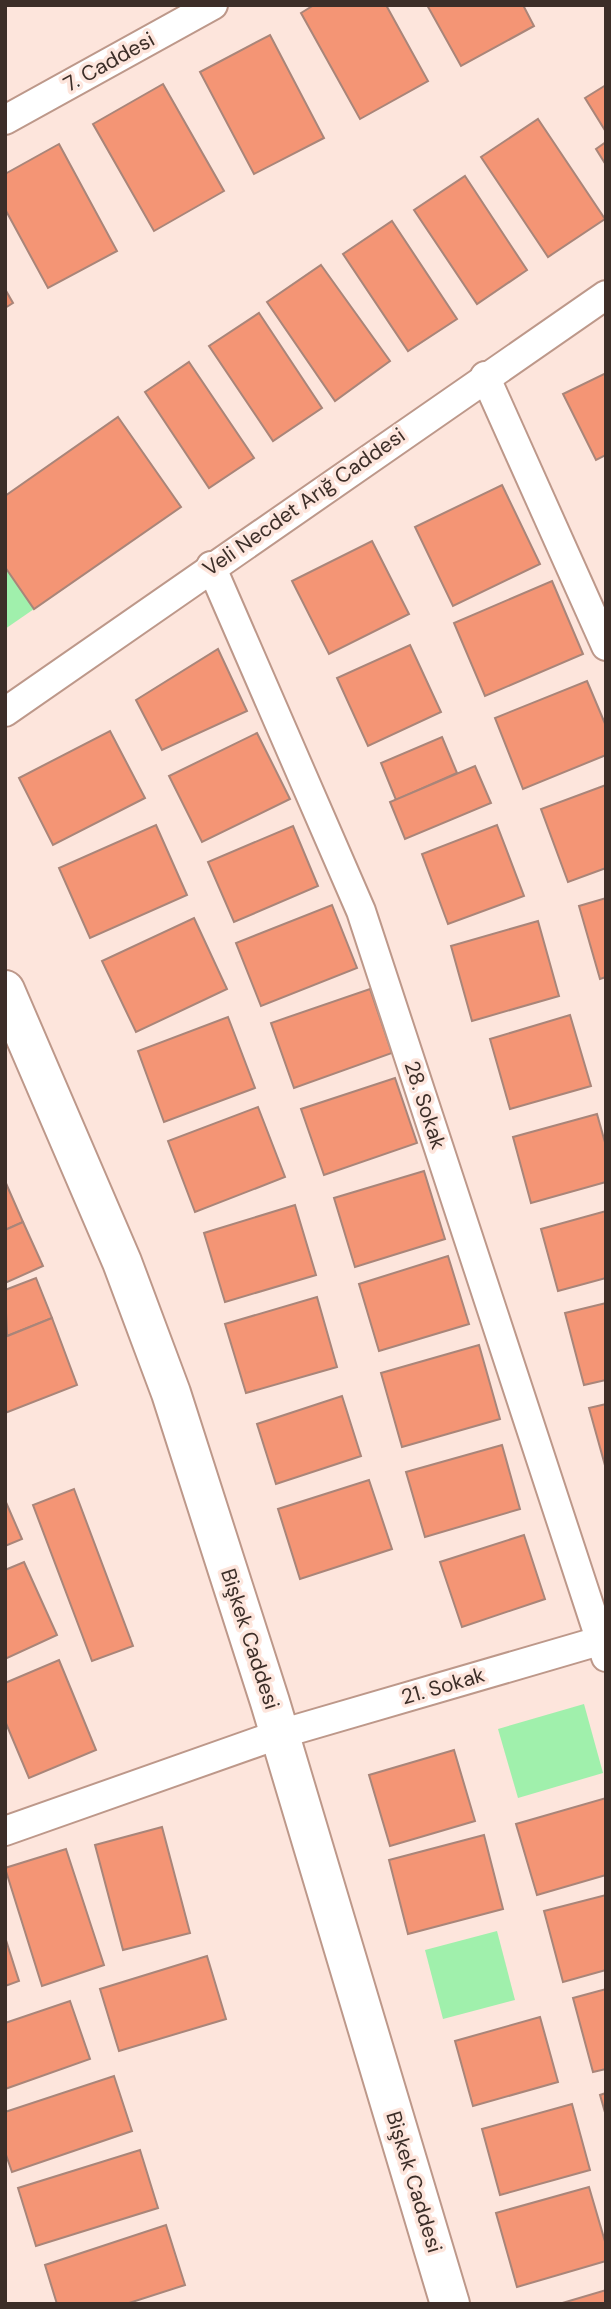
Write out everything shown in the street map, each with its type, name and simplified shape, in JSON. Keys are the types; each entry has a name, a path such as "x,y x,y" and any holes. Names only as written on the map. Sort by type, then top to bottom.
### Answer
{"street":[{"name":"7. Caddesi","path":"5,120 213,5"},
{"name":"Veli Necdet Arığ Caddesi","path":"5,712 211,566 606,295"},
{"path":"485,376 606,646"},
{"name":"28. Sokak","path":"211,566 361,911 604,1645"},
{"name":"Bişkek Caddesi","path":"5,990 122,1262 163,1369 280,1734 450,2304"},
{"name":"21. Sokak","path":"5,1831 280,1734 604,1645"}],"green space":[{"path":"5,567 34,609 5,629"},
{"path":"584,1704 603,1773 518,1798 498,1729"},
{"path":"497,1931 515,2000 443,2019 425,1950"}],"building":[{"path":"314,5 386,5 428,81 360,119 301,13"},
{"path":"427,5 523,5 534,26 461,66"},
{"path":"270,35 324,138 254,174 200,72"},
{"path":"163,84 224,191 154,231 93,124"},
{"path":"606,85 606,132 585,98"},
{"path":"538,119 605,219 548,257 481,157"},
{"path":"606,142 606,165 596,149"},
{"path":"59,144 117,251 48,288 5,209 5,174"},
{"path":"465,176 527,270 477,304 414,210"},
{"path":"392,221 457,319 408,351 343,254"},
{"path":"321,265 390,361 335,401 267,302"},
{"path":"5,289 13,303 5,308"},
{"path":"259,313 322,408 273,441 209,346"},
{"path":"189,362 254,458 209,488 145,392"},
{"path":"606,373 606,455 596,460 563,394"},
{"path":"118,417 181,507 34,609 5,567 5,496"},
{"path":"502,485 540,564 453,606 415,527"},
{"path":"372,541 409,614 329,654 292,581"},
{"path":"552,581 583,654 485,696 454,623"},
{"path":"410,645 441,712 368,746 337,678"},
{"path":"218,649 247,711 162,750 136,700"},
{"path":"587,681 606,726 606,755 523,789 495,718"},
{"path":"110,731 145,798 53,845 19,778"},
{"path":"257,733 290,799 202,842 169,776"},
{"path":"442,737 457,773 396,800 381,763"},
{"path":"475,766 491,803 405,839 390,802"},
{"path":"606,785 606,868 568,882 541,809"},
{"path":"156,825 187,895 90,938 59,868"},
{"path":"497,825 524,896 448,924 422,854"},
{"path":"293,826 318,886 234,922 208,862"},
{"path":"606,898 606,977 600,979 579,906"},
{"path":"332,905 357,968 261,1006 236,943"},
{"path":"194,918 227,989 136,1032 102,961"},
{"path":"538,921 559,996 472,1021 451,946"},
{"path":"370,989 392,1053 294,1088 271,1023"},
{"path":"570,1015 591,1086 510,1109 490,1039"},
{"path":"228,1017 255,1088 164,1122 138,1051"},
{"path":"395,1078 417,1143 324,1175 301,1109"},
{"path":"258,1107 285,1177 195,1212 168,1141"},
{"path":"597,1114 606,1146 606,1182 531,1203 513,1137"},
{"path":"424,1171 445,1239 355,1267 334,1198"},
{"path":"5,1181 23,1222 5,1230"},
{"path":"295,1205 316,1275 225,1302 204,1233"},
{"path":"606,1211 606,1278 558,1291 541,1229"},
{"path":"23,1222 43,1266 5,1283 5,1230"},
{"path":"448,1256 469,1324 379,1351 359,1284"},
{"path":"36,1278 52,1318 7,1336 5,1290"},
{"path":"317,1297 337,1367 246,1393 225,1324"},
{"path":"606,1303 606,1380 584,1385 565,1313"},
{"path":"52,1318 77,1385 5,1413 5,1337"},
{"path":"479,1345 500,1419 402,1447 381,1373"},
{"path":"342,1396 361,1456 276,1484 257,1424"},
{"path":"606,1404 606,1469 589,1408"},
{"path":"502,1445 520,1509 425,1537 406,1472"},
{"path":"369,1480 392,1549 300,1579 278,1509"},
{"path":"74,1489 133,1646 92,1661 33,1505"},
{"path":"5,1500 22,1539 5,1546"},
{"path":"524,1535 545,1599 462,1627 440,1562"},
{"path":"24,1562 57,1635 5,1659 5,1570"},
{"path":"59,1660 96,1750 29,1778 5,1721 5,1683"},
{"path":"454,1750 475,1821 390,1846 369,1775"},
{"path":"606,1798 606,1875 537,1895 516,1824"},
{"path":"162,1827 190,1933 123,1950 95,1845"},
{"path":"484,1835 503,1909 408,1934 389,1860"},
{"path":"66,1849 104,1965 42,1986 5,1868"},
{"path":"606,1895 606,1970 563,1982 544,1911"},
{"path":"5,1937 19,1981 5,1986"},
{"path":"207,1956 226,2019 119,2051 100,1989"},
{"path":"606,1989 606,2069 593,2072 573,1998"},
{"path":"70,2001 90,2059 5,2089 5,2023"},
{"path":"540,2017 558,2082 473,2106 455,2041"},
{"path":"114,2076 132,2131 12,2172 5,2152 5,2112"},
{"path":"606,2093 606,2116 600,2095"},
{"path":"572,2104 590,2170 500,2195 482,2129"},
{"path":"140,2150 158,2208 36,2246 18,2188"},
{"path":"589,2187 606,2245 606,2261 517,2287 496,2213"},
{"path":"166,2225 185,2285 126,2304 57,2304 45,2265"},
{"path":"606,2290 606,2304 559,2304"}]}
